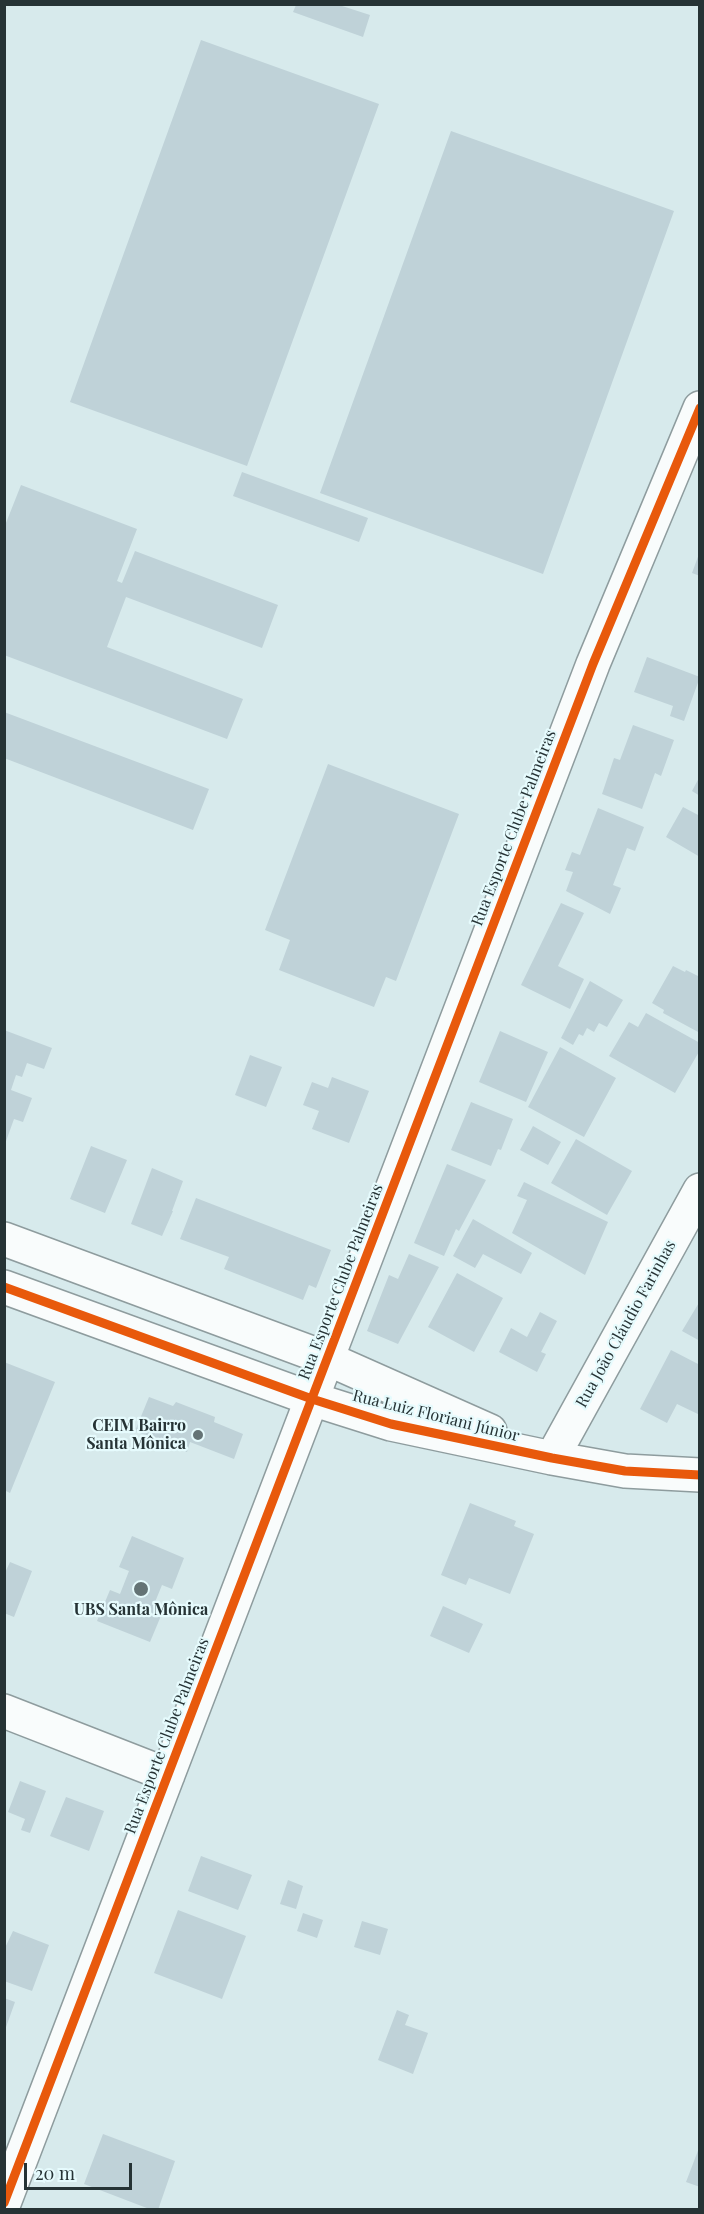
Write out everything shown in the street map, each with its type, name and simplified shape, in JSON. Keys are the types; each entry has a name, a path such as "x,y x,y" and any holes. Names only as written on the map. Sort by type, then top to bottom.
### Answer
{"street":[{"name":"Rua Esporte Clube Palmeiras","path":"4,2203 593,664 699,408"},
{"name":"Rua João Cláudio Farinhas","path":"552,1458 699,1190"},
{"name":"Rua Luiz Floriani Júnior","path":"4,1239 328,1359 552,1458"},
{"name":"Rua Luiz Floriani Júnior","path":"4,1287 312,1399 391,1424 625,1471 699,1475"},
{"path":"4,1711 168,1775"}],"building":[{"path":"296,5 339,5 370,15 363,37 293,12"},
{"path":"201,40 379,104 247,466 70,402"},
{"path":"451,131 674,211 543,574 320,493"},
{"path":"242,472 368,518 359,542 233,496"},
{"path":"21,485 137,529 117,581 122,583 135,551 278,605 262,648 126,597 107,647 243,699 227,739 4,655 4,528"},
{"path":"700,554 700,576 692,573"},
{"path":"647,657 700,677 684,721 670,716 673,706 634,692"},
{"path":"4,712 209,789 193,830 4,758"},
{"path":"633,725 674,740 661,776 655,773 642,809 602,794 614,758 620,760"},
{"path":"328,764 459,814 396,981 386,977 374,1007 279,970 290,940 265,930"},
{"path":"700,776 700,796 692,791"},
{"path":"683,807 700,816 700,857 666,837"},
{"path":"598,808 644,827 635,851 627,848 613,885 621,888 610,914 566,891 573,872 565,870 572,852 580,855"},
{"path":"561,903 584,913 558,966 584,979 570,1009 521,985"},
{"path":"673,966 700,977 700,1033 663,1013 664,1010 652,1003"},
{"path":"590,981 623,1000 607,1027 599,1023 594,1032 587,1028 583,1036 579,1034 573,1045 561,1038"},
{"path":"646,1013 700,1043 700,1050 675,1093 609,1056 629,1022 638,1027"},
{"path":"4,1030 52,1048 44,1069 27,1063 22,1077 16,1075 11,1090 32,1098 23,1122 14,1119 5,1144"},
{"path":"500,1031 548,1052 526,1102 479,1082"},
{"path":"560,1047 616,1078 584,1137 528,1107"},
{"path":"250,1055 282,1067 266,1107 235,1095"},
{"path":"332,1077 369,1091 349,1143 312,1129 319,1111 303,1105 312,1082 328,1088"},
{"path":"471,1102 513,1119 501,1150 498,1149 491,1166 451,1150"},
{"path":"533,1126 561,1142 548,1165 520,1150"},
{"path":"576,1139 632,1171 607,1215 551,1183"},
{"path":"91,1146 127,1160 105,1213 70,1199"},
{"path":"447,1164 486,1180 459,1231 456,1229 444,1256 414,1243"},
{"path":"152,1168 183,1181 162,1236 131,1224"},
{"path":"524,1182 608,1222 585,1275 512,1233 527,1200 517,1196"},
{"path":"196,1198 331,1250 316,1288 309,1285 303,1300 224,1269 229,1257 180,1239"},
{"path":"473,1219 532,1253 521,1274 483,1254 475,1268 453,1256"},
{"path":"409,1254 439,1267 398,1344 367,1331 389,1275 398,1279"},
{"path":"457,1273 503,1298 474,1352 428,1327"},
{"path":"700,1301 700,1341 682,1331"},
{"path":"540,1312 557,1321 541,1352 546,1354 537,1372 499,1352 511,1328 527,1337"},
{"path":"671,1350 700,1365 700,1415 677,1404 667,1423 640,1409"},
{"path":"4,1362 55,1382 10,1493 4,1490"},
{"path":"149,1397 173,1406 176,1402 215,1417 214,1422 243,1434 234,1459 190,1442 187,1452 135,1431"},
{"path":"470,1503 516,1521 514,1526 534,1534 510,1594 469,1578 466,1585 441,1575"},
{"name":"UBS Santa Mônica","path":"132,1536 184,1558 172,1589 162,1585 153,1607 163,1611 150,1642 97,1621 110,1590 120,1594 129,1571 119,1567"},
{"path":"10,1562 32,1571 14,1617 4,1613 4,1575"},
{"path":"443,1606 483,1624 469,1653 430,1636"},
{"path":"20,1781 46,1791 30,1833 21,1830 25,1819 8,1812"},
{"path":"66,1797 104,1811 89,1851 50,1836"},
{"path":"201,1856 252,1875 238,1910 188,1891"},
{"path":"288,1880 303,1886 296,1909 280,1904"},
{"path":"178,1910 246,1936 222,1999 154,1973"},
{"path":"303,1913 323,1920 317,1938 297,1931"},
{"path":"362,1921 388,1929 380,1955 354,1947"},
{"path":"13,1931 49,1945 32,1991 4,1981 4,1950"},
{"path":"4,1998 15,2002 5,2030 4,2030"},
{"path":"397,2010 409,2015 405,2025 428,2033 413,2074 378,2060"},
{"path":"103,2134 175,2161 158,2210 152,2210 84,2184"},
{"path":"700,2148 700,2187 686,2182"}],"cycle path":[{"path":"4,2203 593,664 700,408"},
{"path":"4,1287 312,1399 391,1424 625,1471 700,1475"}],"place":[{"name":"CEIM Bairro Santa Mônica","path":"198,1435"},
{"name":"UBS Santa Mônica","path":"141,1589"}]}
